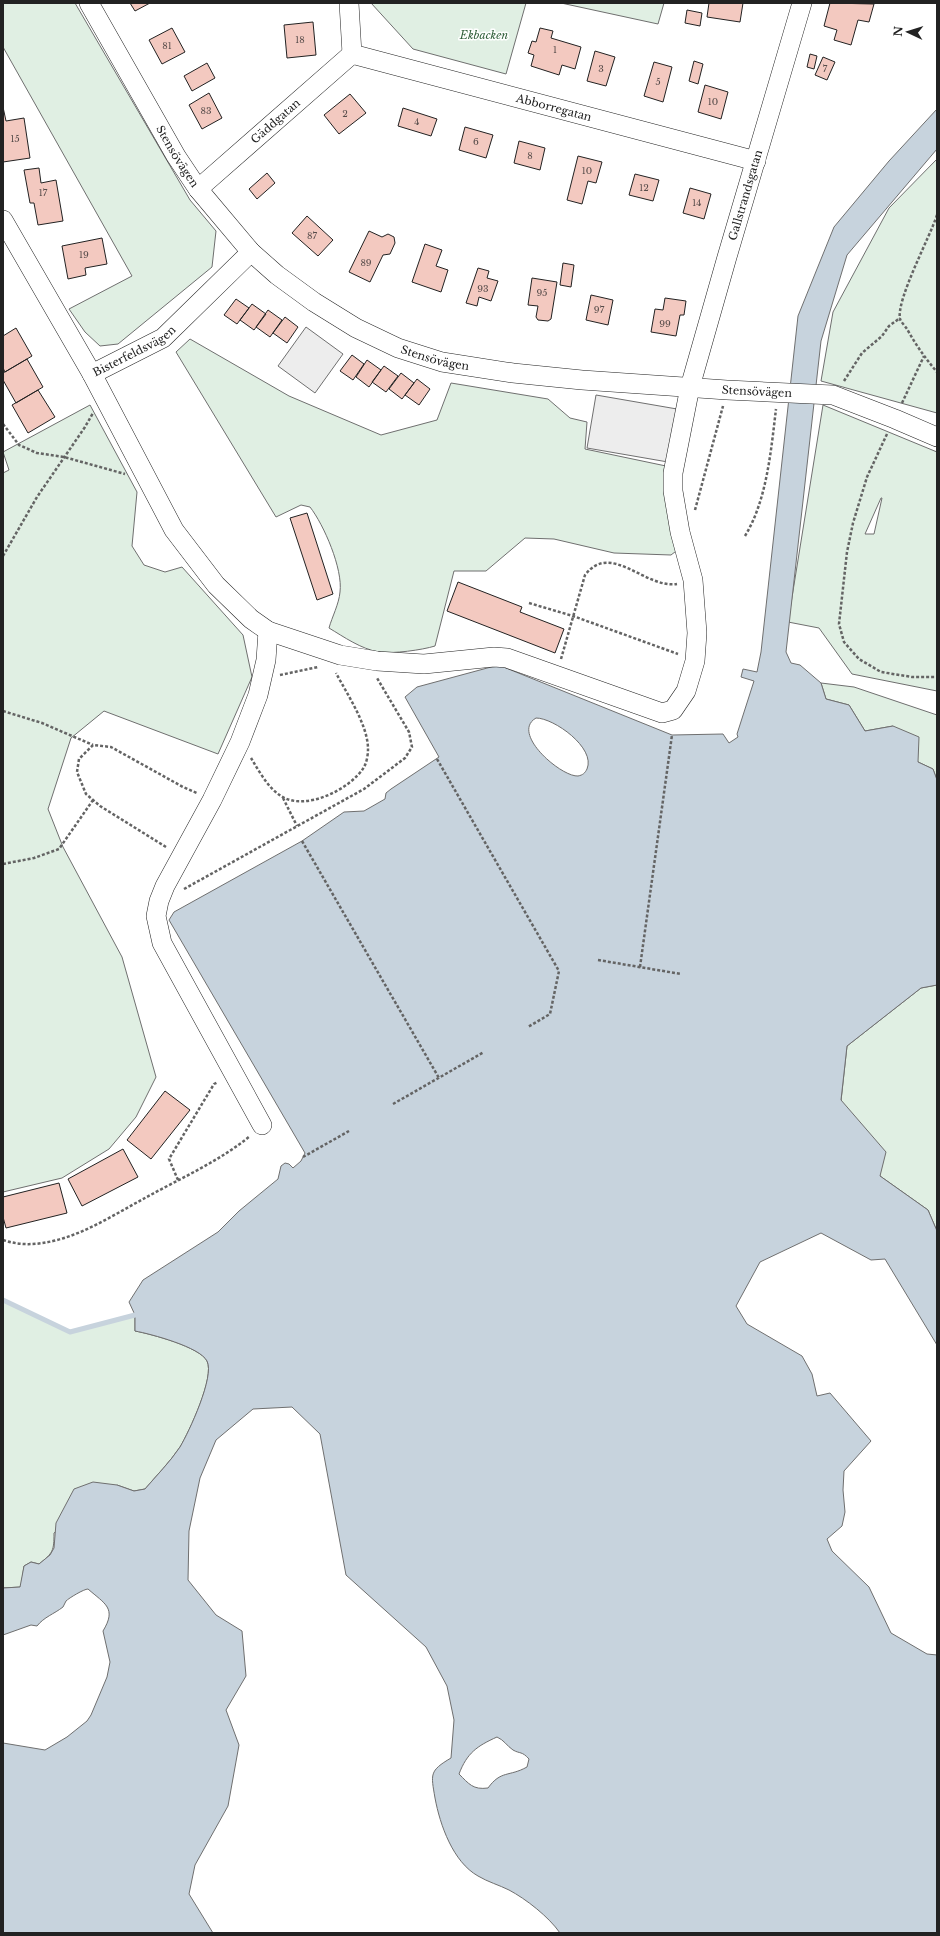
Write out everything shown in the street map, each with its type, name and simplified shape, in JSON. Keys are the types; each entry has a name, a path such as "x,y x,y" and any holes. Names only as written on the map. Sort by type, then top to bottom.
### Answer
{"street":[{"name":"Stensövägen","path":"90,3 176,156 198,189 251,252 278,275 314,302 356,328 398,348 442,362 513,373 582,380 727,390 833,395 895,419 937,438"},
{"path":"348,3 352,54"},
{"name":"Gallstrandsgatan","path":"92,374 174,530 216,585 251,618 268,631 331,658 414,664 494,657 507,658 662,713 672,710 686,691 695,661 697,633 693,580 680,532 673,492 673,473 690,387 726,257 756,161 802,3"},
{"name":"Gäddgatan","path":"198,189 352,54"},
{"name":"Abborregatan","path":"352,54 756,161"},
{"name":"Bisterfeldsvägen","path":"3,220 92,374 163,338 251,252"},
{"path":"262,1125 162,943 156,916 162,893 212,800 240,742 263,678 268,631"}],"path":[{"path":"937,215 932,231 912,274 902,303 900,318 924,356 937,372"},
{"path":"833,395 847,378 862,353 900,318"},
{"path":"924,356 867,477 853,523 847,552 840,624 844,642 859,659 881,672 912,677 937,677"},
{"path":"694,514 727,390"},
{"path":"745,536 754,521 762,491 770,453 779,392"},
{"path":"3,556 37,497 85,427 103,393"},
{"path":"3,424 19,445 37,453 64,457 148,479"},
{"path":"557,675 585,575 590,568 597,563 611,562 664,584 674,585 693,580"},
{"path":"529,603 573,616 695,661"},
{"path":"263,678 293,673 331,658 362,724 367,739 368,749 364,766 344,788 315,799 304,800 282,797"},
{"path":"162,893 168,897 194,885 364,789 397,765 409,754 412,747 409,732 375,675"},
{"path":"3,711 42,723 93,745 111,747 183,787 212,800"},
{"path":"640,967 672,735"},
{"path":"240,742 247,747 262,775 273,789 282,797 297,826"},
{"path":"93,745 79,759 77,772 86,794 130,826 182,857"},
{"path":"437,759 559,971 550,1014 528,1027"},
{"path":"3,864 34,858 60,848 93,800"},
{"path":"302,841 439,1078"},
{"path":"598,960 681,974"},
{"path":"393,1104 484,1052"},
{"path":"178,1180 169,1159 214,1084 233,1072"},
{"path":"3,1240 15,1244 35,1245 58,1240 84,1230 178,1180 240,1144 262,1125"},
{"path":"303,1157 349,1131"}],"green space":[{"path":"3,3 75,3 190,200 216,231 212,267 118,344 100,346 85,332 69,309 132,276 3,47"},
{"name":"Ekbacken","path":"371,3 526,3 506,74 413,49"},
{"path":"561,3 664,3 658,24"},
{"path":"937,159 937,413 821,381 833,312 889,208"},
{"path":"190,339 289,396 381,435 437,420 451,383 548,399 570,418 587,422 585,449 666,466 680,548 671,555 614,553 554,539 525,538 486,571 454,571 435,646 399,652 379,652 366,648 329,628 338,601 340,582 336,560 321,525 310,507 301,505 276,517 176,352"},
{"path":"90,405 137,492 132,546 144,565 165,572 182,567 243,635 252,677 218,754 104,711 71,738 48,809 63,847 122,957 156,1077 136,1117 109,1149 62,1178 3,1192 3,473 9,470 3,452"},
{"path":"823,405 937,452 937,691 852,674 819,628 788,622","holes":["882,498 874,534 865,534"]},
{"path":"821,683 854,687 937,715 937,780 933,769 918,762 893,726 865,731 849,705 826,699"},
{"path":"937,985 937,1231 928,1210 880,1176 841,1101 847,1046 921,988"},
{"path":"3,1300 70,1332 135,1315 135,1331 174,1342 195,1351 203,1356 207,1361 209,1369 200,1404 184,1440 172,1458 145,1489 134,1491 117,1485 54,1533 54,1544 50,1554 39,1564 31,1562 24,1566 21,1587 3,1588"}],"shaded area":[{"path":"937,109 937,149 847,255 821,341 786,652 791,663 800,665 821,683 826,699 849,705 865,731 893,726 919,737 918,762 933,769 937,780 937,985 921,988 847,1046 841,1100 886,1152 880,1176 928,1210 937,1231 937,1345 885,1259 871,1260 821,1233 760,1262 736,1306 747,1324 802,1356 812,1374 817,1396 830,1393 871,1441 844,1471 843,1490 845,1512 842,1526 827,1539 832,1551 869,1587 891,1633 927,1654 937,1655 937,1933 560,1933 544,1915 523,1898 469,1870 461,1862 444,1831 437,1809 433,1783 433,1774 435,1770 451,1758 454,1720 447,1686 426,1647 346,1575 320,1434 292,1407 253,1409 216,1440 200,1478 189,1531 188,1580 216,1615 242,1631 246,1676 226,1710 239,1745 228,1806 195,1865 189,1894 213,1933 3,1933 3,1743 45,1750 67,1737 87,1721 91,1715 107,1677 110,1662 103,1631 109,1617 109,1612 104,1603 88,1589 66,1601 63,1607 37,1626 31,1625 3,1635 3,1588 20,1587 24,1566 31,1562 39,1564 50,1555 54,1548 56,1523 74,1489 93,1482 117,1485 134,1491 145,1489 180,1447 200,1404 209,1368 207,1361 203,1356 185,1346 163,1338 135,1331 135,1315 129,1302 143,1280 218,1232 239,1211 278,1179 281,1166 285,1163 289,1164 293,1168 301,1161 305,1153 169,920 174,912 302,841 344,812 364,811 385,799 386,793 391,789 439,757 405,697 417,687 491,667 501,666 672,735 723,734 729,743 738,737 737,734 754,681 741,677 743,669 757,672 761,652 798,316 834,227 889,161","holes":["536,718 544,719 553,723 572,736 580,744 588,761 587,769 584,774 578,776 570,774 550,762 541,753 533,743 529,734 530,725","497,1737 513,1750 527,1756 529,1759 527,1767 501,1776 488,1788 472,1786 459,1774 462,1767 469,1755 478,1747"]},
{"path":"306,327 343,354 315,393 278,366"},
{"path":"596,395 677,409 668,462 587,448"}],"building":[{"path":"130,3 150,3 135,11"},
{"path":"709,3 743,3 740,22 707,17"},
{"path":"830,3 874,4 869,22 858,20 851,45 834,40 837,30 824,26"},
{"path":"687,10 702,13 700,26 685,23"},
{"path":"313,22 316,55 287,58 284,25"},
{"path":"172,28 185,52 162,64 149,40"},
{"path":"540,28 553,31 551,38 581,47 575,69 562,65 559,75 531,66 534,55 528,53 532,41 536,42"},
{"path":"595,51 615,57 606,86 587,81"},
{"path":"810,54 817,56 814,69 807,67"},
{"path":"823,57 835,62 827,80 815,75"},
{"path":"694,61 703,64 698,84 689,81"},
{"path":"654,62 672,67 663,102 644,96"},
{"path":"207,63 215,78 192,91 184,76"},
{"path":"705,85 728,92 721,119 698,112"},
{"path":"209,93 222,118 202,129 189,105"},
{"path":"350,94 366,113 339,134 324,115"},
{"path":"3,107 6,121 24,118 30,158 3,162"},
{"path":"403,108 437,119 431,136 398,126"},
{"path":"465,127 493,135 486,158 459,150"},
{"path":"519,141 545,148 540,170 514,163"},
{"path":"578,156 602,162 596,183 588,181 582,204 567,200"},
{"path":"39,168 41,183 56,180 63,221 38,225 34,203 30,203 24,170"},
{"path":"267,173 275,183 257,199 249,189"},
{"path":"635,174 659,180 653,201 629,195"},
{"path":"690,188 711,194 704,219 683,213"},
{"path":"307,216 333,240 318,256 292,233"},
{"path":"369,231 382,237 388,234 394,237 395,243 390,254 383,255 370,282 349,272"},
{"path":"102,238 107,264 85,268 86,275 68,279 62,246"},
{"path":"425,244 442,250 436,266 448,270 441,292 412,282"},
{"path":"563,263 574,265 571,287 560,285"},
{"path":"478,268 489,271 487,278 498,281 491,301 479,297 477,306 466,303"},
{"path":"532,278 557,282 551,319 548,321 538,320 536,317 538,306 528,305"},
{"path":"591,295 613,300 608,325 586,320"},
{"path":"665,298 686,301 684,315 680,315 676,336 651,332 655,309 663,310"},
{"path":"236,299 249,308 237,324 224,315"},
{"path":"252,304 266,314 254,330 240,320"},
{"path":"268,310 282,320 270,337 256,327"},
{"path":"285,317 298,327 287,343 273,333"},
{"path":"16,328 32,356 5,372 3,368 3,336"},
{"path":"352,355 364,364 353,380 340,371"},
{"path":"27,359 43,387 16,403 3,380 3,373"},
{"path":"367,360 381,370 369,387 356,377"},
{"path":"384,366 398,376 386,392 372,382"},
{"path":"401,373 414,383 402,399 389,389"},
{"path":"417,379 430,389 419,405 405,395"},
{"path":"38,390 55,417 28,433 12,405"},
{"path":"307,513 333,594 317,600 290,518"},
{"path":"458,582 522,607 520,612 564,629 555,653 447,611"},
{"path":"165,1091 190,1110 151,1159 127,1140"},
{"path":"123,1149 138,1177 82,1206 68,1179"},
{"path":"59,1183 67,1213 6,1228 3,1217 3,1197"}],"waterway":[{"path":"3,1300 70,1332 135,1315"}]}
